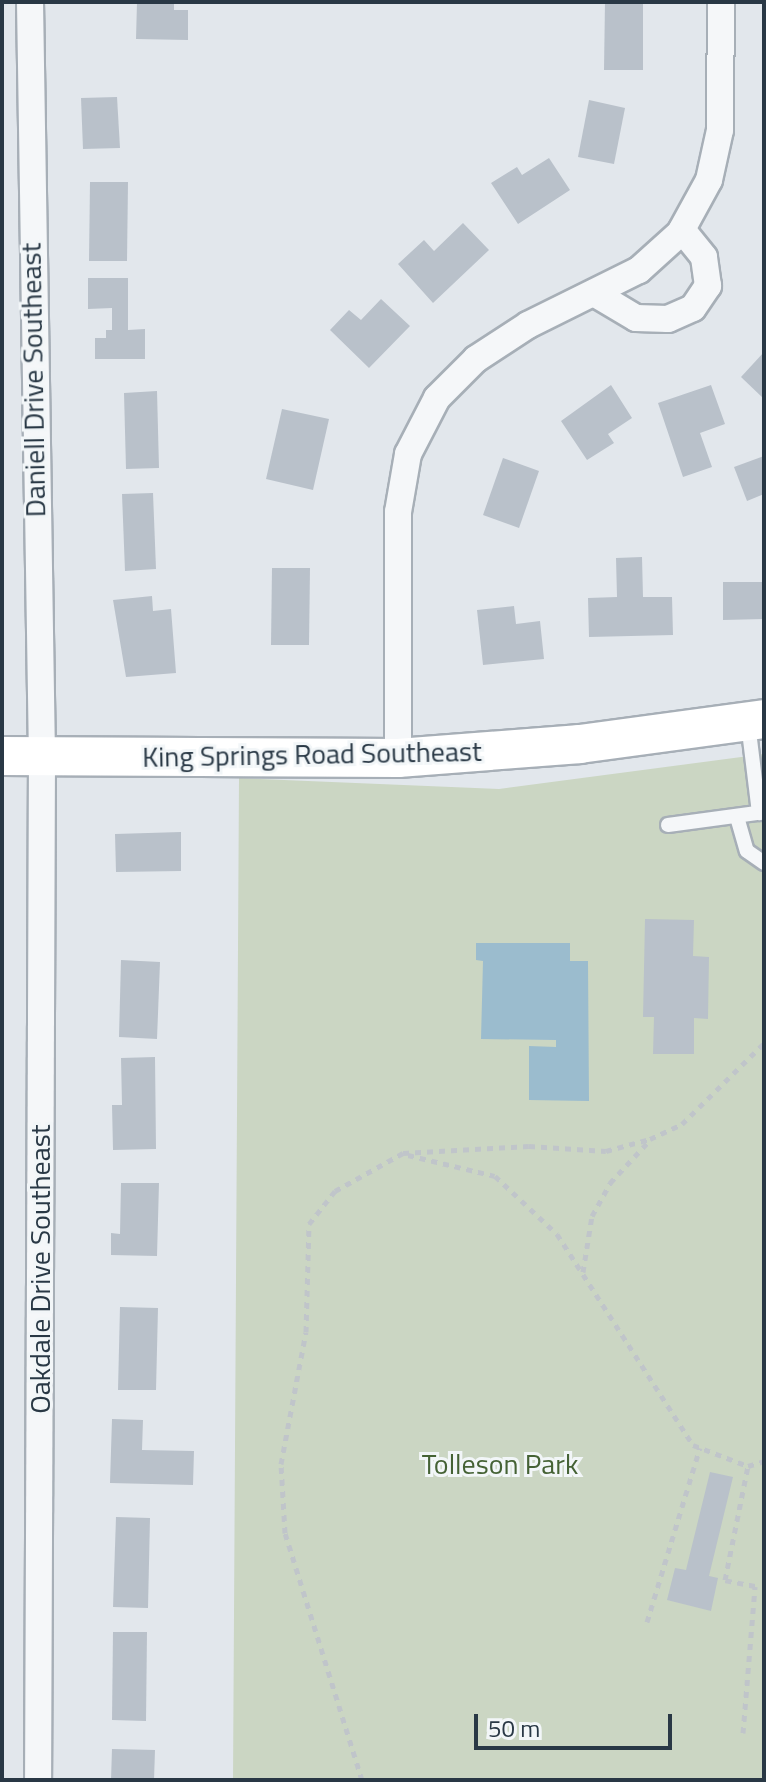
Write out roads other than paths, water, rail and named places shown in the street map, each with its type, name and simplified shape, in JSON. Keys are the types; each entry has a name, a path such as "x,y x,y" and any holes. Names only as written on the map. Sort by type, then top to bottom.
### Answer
{"street":[{"name":"Daniell Drive Southeast","path":"30,2 42,757"},
{"path":"398,758 398,512 408,454 437,398 476,359 528,325 639,270 682,230 709,180 720,130 721,2"},
{"path":"594,293 636,318 668,319 693,308 708,286 704,257 682,230"},
{"name":"King Springs Road Southeast","path":"2,756 398,758 580,744 756,721"},
{"name":"Oakdale Drive Southeast","path":"38,1780 42,757"}],"lane":[{"path":"668,825 761,813 756,721"},
{"path":"737,817 747,851 764,863"}],"water":[{"path":"476,943 570,943 570,961 588,961 589,1101 529,1100 529,1046 556,1047 556,1040 481,1039 483,961 476,960"}],"park label":[{"name":"Tolleson Park","path":"500,1464"}]}
